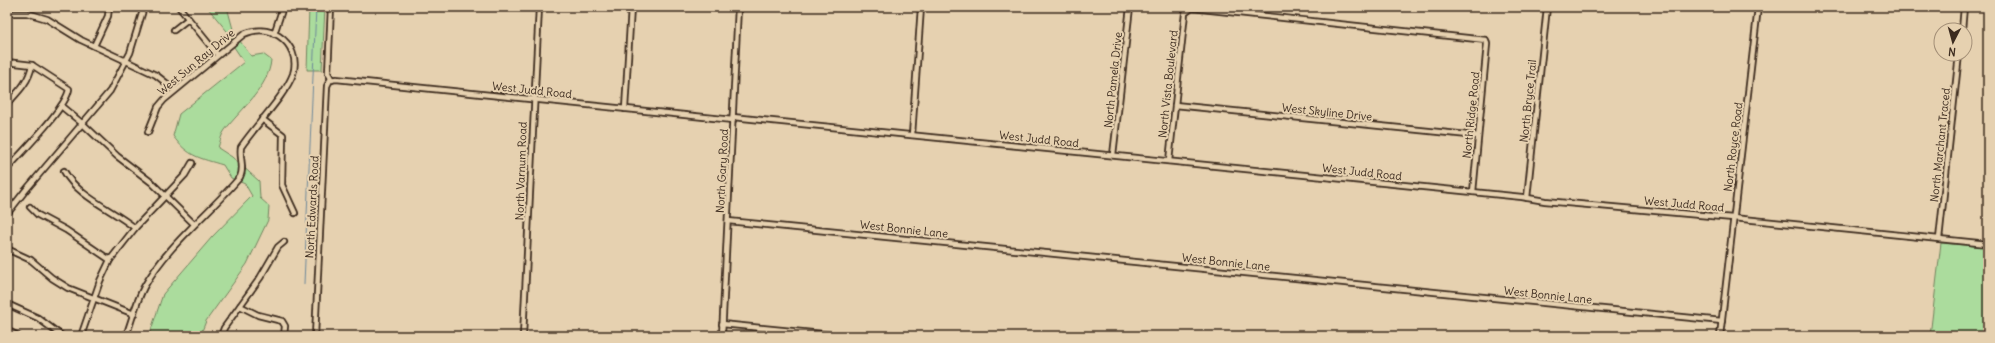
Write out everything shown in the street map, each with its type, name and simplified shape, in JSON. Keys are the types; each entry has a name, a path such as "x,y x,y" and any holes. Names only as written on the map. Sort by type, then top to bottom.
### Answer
{"street":[{"path":"94,46 108,16 109,7"},
{"path":"7,214 24,191 110,91 127,62 144,7"},
{"path":"179,7 217,54"},
{"path":"126,336 150,277 194,224 240,178 243,172 240,156 242,147 290,79 295,66 292,49 285,41 274,34 284,7"},
{"name":"North Edwards Road","path":"315,336 327,86 331,80 328,73 331,7"},
{"name":"North Varnum Road","path":"523,336 538,7"},
{"path":"625,109 631,7"},
{"name":"North Gary Road","path":"722,336 738,7"},
{"path":"912,135 921,7"},
{"name":"North Pamela Drive","path":"1113,155 1130,7"},
{"name":"North Bryce Trail","path":"1527,198 1547,7"},
{"name":"North Royce Road","path":"1720,336 1758,7"},
{"path":"1963,22 1964,7"},
{"name":"North Ridge Road","path":"1187,10 1192,8 1486,40 1487,44 1473,192"},
{"name":"North Vista Boulevard","path":"1168,161 1185,13 1187,10"},
{"path":"7,13 26,13 48,19 81,40 156,75 175,90"},
{"path":"174,30 188,19"},
{"name":"West Sun Ray Drive","path":"148,132 158,107 175,90 217,54 250,31 256,30 274,34"},
{"path":"7,62 32,65 70,89 69,94 61,106 7,169"},
{"name":"North Marchant Traced","path":"1939,239 1958,62"},
{"path":"7,104 26,83 30,75 32,65"},
{"name":"West Judd Road","path":"331,80 336,79 625,109 912,135 1473,192 1545,201 1733,218 1988,244"},
{"name":"West Skyline Drive","path":"1175,105 1478,136"},
{"path":"61,106 83,124 108,148 165,194 194,224"},
{"path":"262,119 283,135 282,185 295,213"},
{"path":"81,336 104,271 110,260 134,228 185,174 192,163"},
{"path":"64,171 68,180 78,189 121,216 134,228"},
{"path":"30,207 38,215 66,230 110,260"},
{"name":"West Bonnie Lane","path":"728,221 1722,321"},
{"path":"220,336 224,328 260,278 278,247 284,242"},
{"path":"7,248 31,260 57,281 94,299 134,314"},
{"path":"7,304 38,318 62,336"},
{"path":"240,306 258,315 282,321 285,326 284,336"},
{"path":"722,324 844,336"},
{"path":"7,330 18,336"}],"green space":[{"path":"207,7 227,7 234,33 251,56 263,54 271,60 269,70 260,88 225,130 218,148 232,157 259,181 260,198 269,206 268,220 247,264 206,321 200,336 149,336 163,294 212,237 252,196 245,184 231,178 223,165 189,153 173,136 179,114 244,62 234,47 231,36"},
{"path":"309,7 325,7 322,70 307,70"},
{"path":"1941,243 1988,247 1988,336 1930,336"}],"waterway":[{"path":"304,284 316,7"}]}
